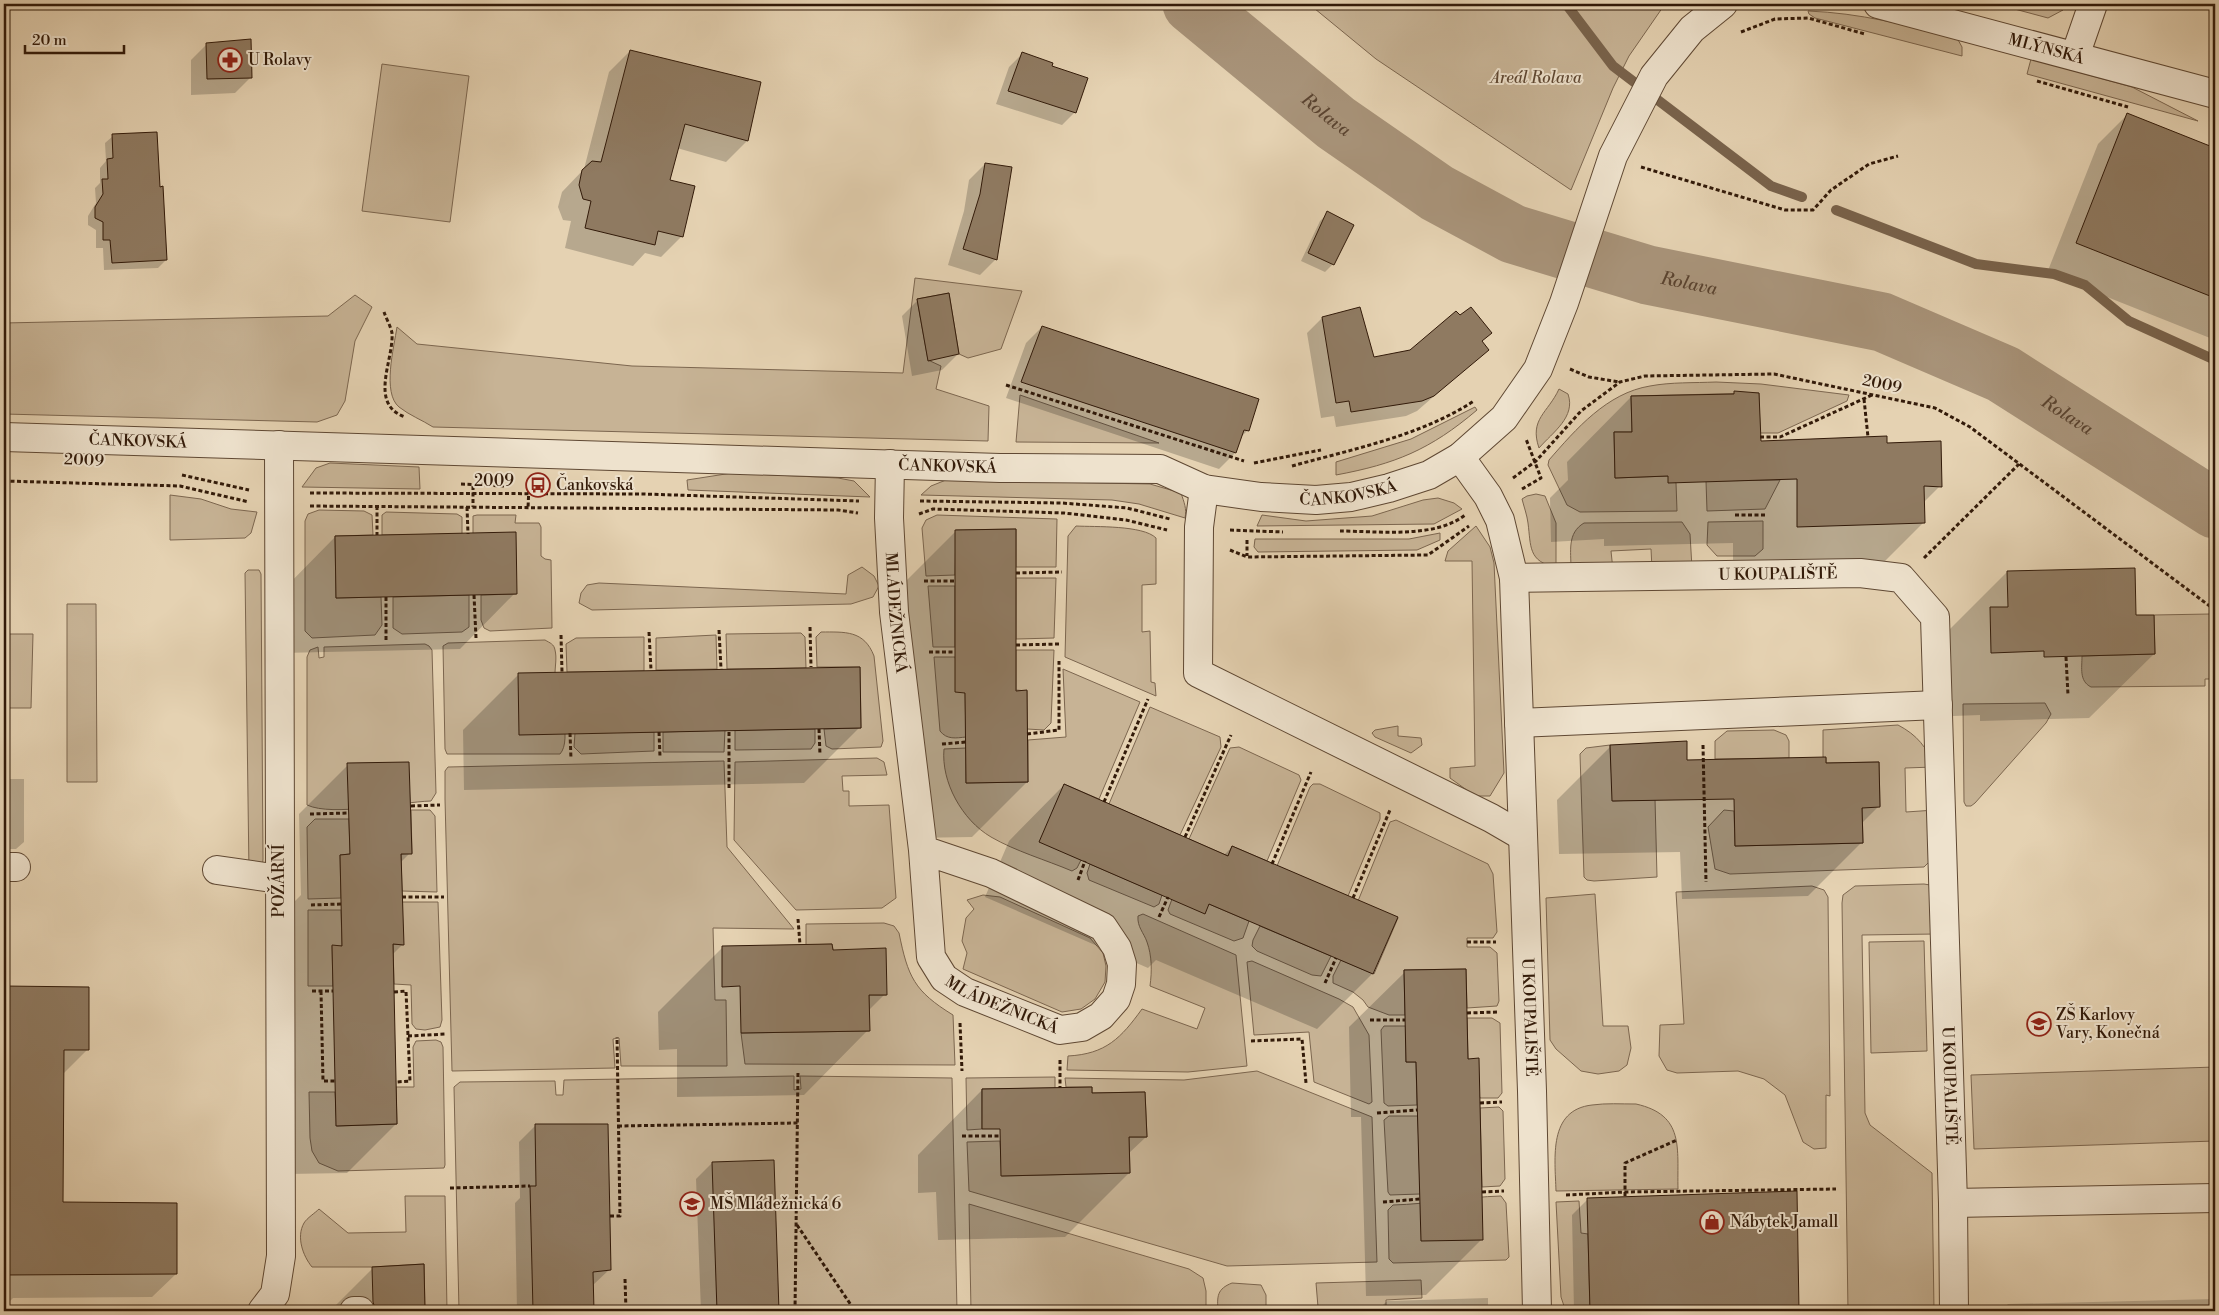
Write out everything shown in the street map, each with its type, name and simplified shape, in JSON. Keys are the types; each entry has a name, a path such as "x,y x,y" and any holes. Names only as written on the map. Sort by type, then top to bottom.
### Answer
{"street":[{"name":"ČANKOVSKÁ","path":"4,437 1000,468 1160,469 1204,489 1261,497 1316,500 1352,497 1389,488 1429,475 1460,458 1504,418 1538,369 1564,303 1612,156 1638,104 1654,76 1692,28 1723,4"},
{"name":"MLÝNSKÁ","path":"1878,4 2215,94"},
{"path":"2075,56 2092,4"},
{"name":"POŽÁRNÍ","path":"262,1311 276,1294 282,1256 279,879 279,445"},
{"name":"U KOUPALIŠTĚ","path":"1460,458 1488,496 1500,520 1514,578 1522,836 1523,1193 1536,1311"},
{"name":"MLÁDEŽNICKÁ","path":"890,464 889,518 894,612 923,850 931,957 944,978 965,992 1060,1030 1082,1027 1101,1016 1116,998 1121,984 1122,964 1117,948 1103,927 991,873 923,850"},
{"path":"1204,489 1199,538 1198,673 1491,818 1522,836"},
{"name":"U KOUPALIŠTĚ","path":"1514,578 1860,573 1901,578 1935,617 1953,1203 1954,1311"},
{"path":"1519,722 1938,705"},
{"path":"217,870 279,879"},
{"path":"1953,1203 2215,1198"},
{"path":"354,1311 360,1311"}],"path":[{"path":"1742,31 1775,19 1808,18 1872,36"},
{"path":"2036,81 2128,108"},
{"path":"1612,156 1636,166 1785,210 1813,210 1831,190 1869,164 1898,156"},
{"path":"384,312 392,333 385,375 385,391 389,405 396,414 405,418"},
{"path":"1564,367 1589,377 1620,382"},
{"name":"2009","path":"1517,475 1536,461 1581,411 1620,382 1645,376 1774,374 1934,408 1970,427 2215,610"},
{"path":"1006,384 1252,464 1321,450"},
{"path":"1760,437 1780,437 1872,395"},
{"path":"1864,399 1868,437"},
{"path":"1261,497 1271,472 1382,441 1454,414 1475,400"},
{"path":"1922,560 2019,464"},
{"path":"180,475 252,491"},
{"path":"1522,489 1540,478"},
{"path":"4,481 180,486 255,504 838,510 889,518 914,516 933,509 1064,513 1126,520 1199,538 1246,556 1428,555 1471,524"},
{"path":"454,484 511,486"},
{"path":"473,486 473,507"},
{"path":"520,486 529,486 528,508"},
{"name":"2009","path":"303,493 644,494 864,501"},
{"path":"377,506 377,535"},
{"path":"467,507 468,534"},
{"path":"1735,515 1765,515"},
{"path":"1246,540 1246,556"},
{"path":"1016,574 1062,572"},
{"path":"921,580 955,580"},
{"path":"474,595 476,638"},
{"path":"386,597 386,640"},
{"path":"810,627 811,667"},
{"path":"720,630 721,669"},
{"path":"649,632 651,670"},
{"path":"561,635 562,672"},
{"path":"1016,645 1060,644"},
{"path":"928,652 955,652"},
{"path":"2066,657 2068,695"},
{"path":"1027,734 1059,730 1059,660"},
{"path":"1104,802 1148,699"},
{"path":"819,728 820,755"},
{"path":"729,730 729,788"},
{"path":"659,732 660,758"},
{"path":"570,734 570,759"},
{"path":"1185,837 1231,734"},
{"path":"1703,738 1706,882"},
{"path":"936,744 966,742"},
{"path":"1272,864 1311,772"},
{"path":"411,806 440,805"},
{"path":"1353,898 1390,810"},
{"path":"302,814 349,813"},
{"path":"1077,883 1086,861"},
{"path":"402,897 444,897"},
{"path":"1159,917 1168,897"},
{"path":"303,905 341,904"},
{"path":"798,918 800,945"},
{"path":"1467,942 1504,942"},
{"path":"1324,983 1336,958"},
{"path":"321,991 323,1081 335,1081"},
{"path":"304,992 333,991"},
{"path":"394,992 406,992 410,1081 396,1082"},
{"path":"1467,1013 1506,1012"},
{"path":"960,1019 962,1071"},
{"path":"1370,1020 1405,1020"},
{"path":"408,1036 446,1034"},
{"path":"610,1216 620,1216 617,1037"},
{"path":"1251,1041 1302,1039 1306,1084"},
{"path":"795,1311 798,1071"},
{"path":"1060,1088 1061,1073"},
{"path":"1480,1103 1510,1102"},
{"path":"1377,1113 1417,1110"},
{"path":"618,1126 798,1123"},
{"path":"962,1136 1000,1136"},
{"path":"1625,1194 1625,1164 1677,1140"},
{"path":"450,1188 530,1186"},
{"path":"1482,1192 1625,1194 1836,1188"},
{"path":"1383,1202 1420,1200"},
{"path":"796,1224 855,1311"},
{"path":"625,1279 626,1311"}],"green space":[{"name":"Areál Rolava","path":"1309,4 1665,4 1629,56 1613,88 1571,190 1376,59"},
{"path":"1996,4 2041,4 2063,10 2048,18"},
{"path":"1808,11 1865,17 1957,38 1962,47 1962,56 1815,18"},
{"path":"2031,59 2132,87 2198,121 2027,74"},
{"path":"382,64 469,76 450,222 362,211"},
{"path":"915,278 1022,291 1001,349 968,358 959,354 949,293 917,299 928,360 941,366 936,389 989,406 988,441 433,427 399,407 391,391 390,369 397,327 417,344 632,366 903,373"},
{"path":"355,295 372,307 355,341 345,401 337,415 317,422 4,414 4,323 328,316"},
{"path":"1716,382 1761,384 1849,395 1847,401 1778,433 1760,433 1759,393 1631,396 1632,432 1614,432 1615,478 1668,476 1676,483 1677,511 1580,512 1567,505 1548,465 1549,460 1581,425 1606,404 1634,390 1650,386"},
{"path":"1559,389 1568,394 1569,410 1562,424 1539,448 1536,430 1538,423"},
{"path":"1020,395 1159,443 1016,442"},
{"path":"1475,407 1477,410 1460,424 1411,453 1376,466 1336,475 1336,462 1411,439"},
{"path":"330,463 419,467 420,489 302,487 316,468"},
{"path":"732,473 838,478 854,481 870,497 688,490 687,480"},
{"path":"946,480 1150,484 1181,493 1186,515 1185,518 1139,504 1112,500 921,495 931,486"},
{"path":"1780,480 1765,509 1707,511 1706,481"},
{"path":"1536,494 1545,496 1556,523 1556,567 1540,561 1531,546 1528,520 1522,499"},
{"path":"170,495 201,499 231,509 257,512 251,533 245,538 170,540"},
{"path":"1438,498 1454,503 1462,509 1434,524 1257,526 1262,515 1306,521 1372,516 1423,500"},
{"path":"319,510 364,511 372,515 373,535 335,536 336,598 381,597 382,625 375,635 312,638 305,631 305,521 308,514"},
{"path":"386,512 457,514 462,517 462,534 382,535 382,515"},
{"path":"516,515 515,523 539,523 541,527 541,556 551,560 552,628 490,631 484,628 481,620 481,595 516,594 473,533 473,516"},
{"path":"937,515 1057,519 1056,567 1016,567 1016,529 956,530 955,575 926,576 922,528 926,520"},
{"path":"1763,521 1763,549 1755,556 1717,556 1707,545 1708,522"},
{"path":"1682,522 1690,534 1692,568 1652,569 1651,549 1611,551 1613,570 1571,569 1572,537 1584,523"},
{"path":"1076,526 1130,529 1150,534 1156,538 1156,584 1142,585 1142,632 1150,631 1151,682 1155,683 1156,696 1065,657 1068,536"},
{"path":"1476,526 1490,547 1494,563 1504,773 1490,796 1475,796 1450,778 1450,768 1475,766 1472,561 1445,561 1448,551"},
{"path":"1440,533 1440,540 1417,550 1258,552 1254,547 1255,539 1409,539"},
{"path":"862,567 874,576 879,586 873,597 851,604 592,610 579,603 581,593 587,585 599,583 846,594 848,575"},
{"path":"248,570 259,570 261,574 263,859 262,870 249,873 245,573"},
{"path":"1016,578 1056,578 1054,638 1016,639"},
{"path":"928,586 955,586 955,647 933,647"},
{"path":"469,595 469,627 462,632 402,634 393,628 393,597"},
{"path":"67,604 96,604 97,782 67,782"},
{"path":"2210,614 2215,618 2215,679 2205,679 2205,686 2091,687 2083,678 2082,656 2155,654 2154,615"},
{"path":"821,632 853,634 865,641 870,648 874,656 883,741 881,747 832,749 826,746 824,729 861,728 860,667 817,667 816,637"},
{"path":"801,633 805,637 806,668 727,669 726,634"},
{"path":"4,634 33,634 31,708 4,708"},
{"path":"716,635 717,669 656,670 656,638"},
{"path":"644,637 644,671 567,672 566,644 576,638"},
{"path":"545,640 553,645 556,653 555,674 565,727 564,747 560,754 447,754 445,749 443,646 448,643"},
{"path":"425,644 432,650 436,793 431,801 333,810 307,805 307,657 310,650 318,647 319,658 324,657 324,647"},
{"path":"1016,650 1054,650 1051,723 1044,730 1027,729 1027,691 1016,690"},
{"path":"934,657 955,657 965,693 966,737 949,737 940,731"},
{"path":"1063,669 1140,702 1099,799 1064,784 1081,860 1077,868 1072,871 1010,847 981,830 971,821 956,799 950,787 944,762 944,749 966,748 966,783 1028,782 1028,740 1066,737"},
{"path":"2045,703 2051,714 2046,723 1975,803 1971,806 1966,806 1964,802 1963,704"},
{"path":"1150,707 1220,737 1221,747 1180,835 1109,804"},
{"path":"1898,725 1911,733 1920,742 1928,753 1934,767 1905,768 1906,812 1935,810 1931,860 1924,867 1730,874 1715,869 1708,827 1724,810 1734,811 1735,846 1863,843 1862,807 1880,806 1879,762 1826,763 1826,758 1823,757 1823,730"},
{"path":"1398,726 1398,736 1421,738 1422,745 1411,753 1375,737 1372,733 1375,730"},
{"path":"815,729 815,743 811,749 735,750 735,730"},
{"path":"725,730 724,752 663,752 663,732"},
{"path":"1774,730 1786,735 1789,741 1789,758 1715,759 1715,741 1727,731"},
{"path":"654,732 654,751 581,754 574,747 575,733"},
{"path":"1610,745 1613,801 1655,799 1657,877 1594,881 1587,880 1584,877 1580,754 1586,748"},
{"path":"1239,747 1299,775 1301,780 1267,861 1232,846 1228,856 1189,839 1230,748"},
{"path":"877,758 884,762 887,775 842,776 843,791 849,791 849,806 889,805 896,898 882,908 796,910 734,840 735,762"},
{"path":"724,761 727,847 794,929 713,928 715,1000 726,1000 727,1066 621,1066 619,1038 613,1039 615,1068 452,1071 445,799 445,771 448,767"},
{"path":"1313,784 1320,784 1380,813 1380,819 1348,896 1277,866 1310,787"},
{"path":"411,810 430,810 435,816 437,892 402,891 401,854 412,853"},
{"path":"315,819 349,819 350,854 340,855 341,898 308,899 307,827"},
{"path":"1396,820 1488,864 1493,874 1497,932 1493,938 1467,938 1467,947 1490,947 1497,953 1499,1001 1497,1006 1467,1008 1466,969 1404,970 1405,1015 1389,1015 1368,1007 1353,992 1333,983 1333,976 1341,960 1374,974 1398,918 1358,901 1390,822"},
{"path":"1090,864 1162,895 1159,904 1154,907 1089,880 1087,873"},
{"path":"1930,885 1936,934 1862,935 1865,1113 1870,1125 1932,1173 1934,1311 1848,1311 1843,895 1855,886"},
{"path":"1812,886 1824,890 1828,897 1830,1096 1826,1095 1826,1148 1814,1149 1803,1142 1785,1095 1764,1079 1738,1071 1677,1073 1667,1070 1659,1056 1660,1025 1684,1024 1676,892"},
{"path":"1595,894 1603,1026 1628,1026 1631,1048 1627,1065 1619,1071 1598,1074 1581,1071 1556,1049 1550,1040 1546,898"},
{"path":"983,895 1000,897 1090,938 1103,953 1106,966 1105,982 1095,999 1081,1009 1062,1012 963,969 967,953 962,941 966,918 974,909 967,900"},
{"path":"1172,899 1209,904 1249,921 1243,938 1234,941 1170,914 1168,910"},
{"path":"402,902 438,902 442,1020 440,1027 425,1030 416,1029 412,1024 411,985 394,984 393,944 403,945"},
{"path":"308,910 341,910 342,946 332,946 333,986 308,986"},
{"path":"1143,914 1236,955 1247,1066 1188,1072 1067,1070 1068,1056 1093,1052 1111,1043 1127,1028 1142,1009 1197,1029 1205,1008 1150,986 1150,953 1138,920 1138,916"},
{"path":"884,923 894,926 899,933 910,972 921,990 953,1015 955,1065 745,1064 741,1033 869,1031 869,995 886,995 833,950 832,944 806,945 806,924"},
{"path":"1260,926 1331,956 1321,976 1312,975 1257,951 1252,946"},
{"path":"1924,941 1927,1051 1871,1053 1869,942"},
{"path":"1252,961 1353,1007 1369,1035 1372,1102 1369,1104 1314,1082 1309,1032 1254,1035 1247,962"},
{"path":"1467,1018 1492,1018 1500,1023 1502,1093 1498,1098 1480,1098 1468,1059"},
{"path":"1384,1026 1406,1026 1406,1062 1416,1062 1417,1105 1388,1106 1384,1103 1381,1030"},
{"path":"436,1040 441,1042 443,1047 444,1168 338,1171 319,1163 312,1151 310,1138 309,1092 335,1092 337,1126 397,1124 396,1087 414,1087 413,1047 416,1041"},
{"path":"2215,1067 2215,1141 1974,1149 1971,1075"},
{"path":"1257,1071 1372,1117 1377,1262 1227,1266 969,1191 967,1142 1000,1141 1002,1176 1130,1173 1129,1137 1147,1137 1145,1092 1092,1093 1092,1087 1066,1087 1065,1078 1184,1080"},
{"name":"MŠ Mládežnická 6","path":"794,1076 794,1090 801,1089 800,1076 952,1078 957,1311 459,1311 454,1087 460,1082 555,1081 556,1095 563,1095 564,1080"},
{"path":"1055,1077 1055,1088 982,1089 982,1129 967,1130 966,1078"},
{"path":"1636,1104 1652,1109 1663,1116 1671,1125 1677,1147 1678,1189 1556,1191 1555,1151 1557,1138 1561,1126 1568,1116 1578,1109 1592,1105"},
{"path":"1499,1107 1503,1111 1505,1179 1500,1186 1482,1187 1480,1108"},
{"path":"1389,1116 1418,1116 1420,1194 1390,1195 1388,1192 1384,1120"},
{"path":"405,1196 445,1196 447,1311 425,1311 424,1264 372,1267 312,1267 303,1252 302,1228 305,1221 319,1209 348,1233 406,1232"},
{"path":"1501,1196 1506,1203 1509,1257 1506,1260 1393,1263 1389,1259 1388,1210 1393,1205"},
{"path":"1579,1201 1581,1233 1588,1234 1590,1311 1569,1311 1564,1306 1561,1297 1556,1202"},
{"path":"969,1204 1189,1269 1203,1278 1206,1291 1206,1311 971,1311"},
{"path":"1421,1280 1422,1298 1386,1300 1386,1311 1326,1311 1318,1307 1316,1283"},
{"path":"1232,1283 1261,1285 1266,1295 1266,1311 1218,1311 1219,1294 1223,1288"}],"building":[{"path":"251,39 252,78 207,79 206,43"},
{"path":"630,50 761,82 748,141 685,124 670,180 695,186 683,237 658,231 655,245 585,228 591,201 583,199 579,185 582,170 592,161 601,162"},
{"path":"1022,52 1053,63 1052,66 1088,78 1076,113 1008,91"},
{"path":"2127,113 2215,148 2215,298 2076,243"},
{"path":"157,132 160,187 163,186 167,260 112,263 110,240 103,240 103,222 95,218 95,207 103,194 102,179 108,179 107,159 113,158 112,134"},
{"path":"985,163 1012,167 997,260 963,249 980,194"},
{"path":"1327,211 1354,225 1334,265 1308,253"},
{"path":"949,293 959,354 928,361 917,299"},
{"path":"1360,307 1374,357 1410,350 1456,311 1460,315 1471,307 1492,333 1482,341 1489,350 1434,396 1422,401 1351,412 1349,401 1336,403 1322,317"},
{"path":"1042,326 1259,399 1249,431 1244,430 1236,453 1021,382"},
{"path":"1734,391 1759,393 1761,441 1887,436 1887,443 1941,441 1942,487 1924,486 1925,523 1797,527 1797,479 1668,483 1668,476 1615,478 1614,432 1632,432 1631,396 1734,394"},
{"path":"1016,529 1016,691 1027,690 1028,782 966,783 965,693 955,692 955,530"},
{"path":"516,532 517,594 336,598 335,536"},
{"path":"2135,568 2136,615 2154,615 2155,654 2044,657 2044,651 1991,653 1990,607 2008,607 2007,571"},
{"path":"860,667 861,728 519,735 518,673"},
{"path":"1687,741 1687,760 1826,757 1826,763 1879,762 1880,807 1862,808 1863,843 1735,846 1734,799 1612,801 1610,745"},
{"path":"409,762 412,854 401,854 404,945 393,944 397,1124 336,1126 332,945 342,946 340,855 350,854 347,763"},
{"path":"1064,784 1228,856 1232,846 1398,917 1373,974 1209,904 1205,914 1039,842"},
{"path":"832,944 833,950 886,948 887,995 869,995 870,1031 741,1033 740,986 722,987 722,946"},
{"path":"1466,969 1468,1059 1479,1058 1483,1240 1421,1241 1416,1062 1406,1062 1404,970"},
{"path":"4,986 89,987 89,1050 64,1050 63,1202 177,1203 177,1274 4,1275"},
{"path":"1092,1087 1092,1093 1145,1092 1147,1137 1129,1137 1130,1173 1001,1176 1000,1129 982,1129 982,1089"},
{"path":"535,1124 608,1124 611,1270 593,1272 594,1311 533,1311 530,1186 536,1186"},
{"name":"MŠ Mládežnická 6","path":"774,1160 779,1311 717,1311 712,1162"},
{"path":"1797,1191 1799,1311 1590,1311 1587,1198"},
{"path":"424,1264 425,1311 376,1311 373,1302 372,1267"}],"waterway":[{"name":"Rolava","path":"1192,4 1336,123 1437,193 1513,234 1648,275 1882,322 2003,374 2215,509"},
{"path":"1566,4 1613,66 1771,186 1802,197"},
{"path":"1836,210 1976,264 2054,274 2085,285 2129,321 2215,360"}],"place":[{"name":"U Rolavy","path":"230,60"},
{"name":"Čankovská","path":"538,485"},
{"name":"ZŠ Karlovy Vary, Konečná","path":"2039,1024"},
{"name":"MŠ Mládežnická 6","path":"692,1204"},
{"name":"Nábytek Jamall","path":"1712,1222"}]}
